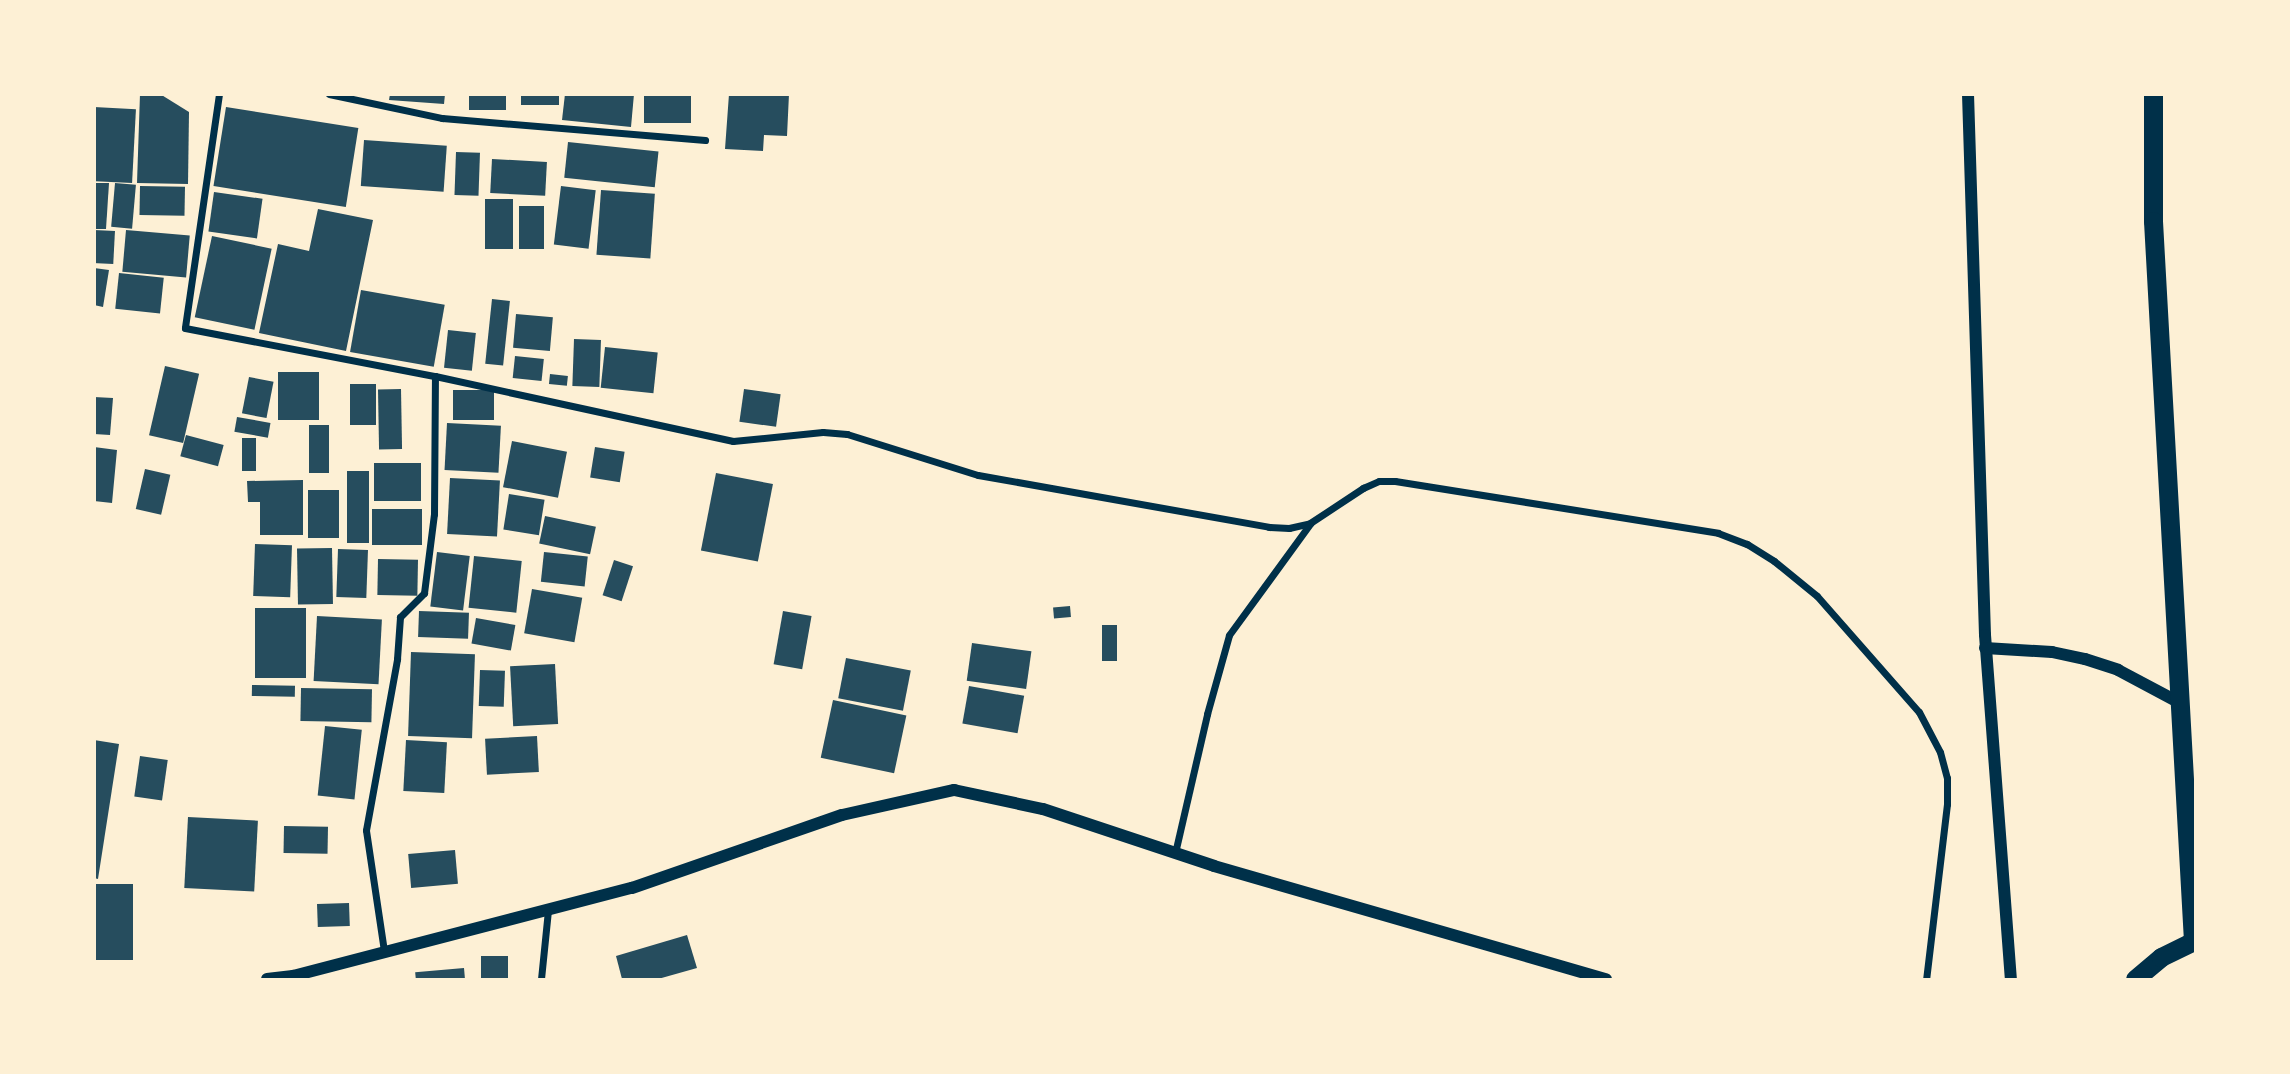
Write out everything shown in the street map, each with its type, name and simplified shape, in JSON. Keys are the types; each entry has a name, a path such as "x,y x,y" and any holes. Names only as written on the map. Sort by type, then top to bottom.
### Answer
{"highway":[{"path":"2135,979 2161,957 2194,940 2153,221 2153,94"}],"street":[{"path":"219,94 185,328 435,376 733,441 823,432 846,434 995,479 1269,527 1289,528 1310,523 1363,488 1379,481 1395,481 1718,533 1746,544 1774,561 1817,596 1919,712 1940,752 1947,778 1947,804 1926,979"},
{"path":"330,94 442,118 705,140"},
{"path":"1968,94 1986,648 2011,979"},
{"path":"384,951 366,830 397,659 400,617 424,593 434,514 435,376"},
{"path":"1175,853 1207,714 1229,635 1310,523"},
{"path":"1986,648 2052,652 2085,659 2118,670 2180,703"},
{"path":"268,979 293,976 632,888 842,815 954,790 1043,809 1175,853 1606,979"},
{"path":"541,979 548,911"}],"building":[{"path":"140,94 160,94 189,112 188,184 137,183"},
{"path":"390,94 445,94 444,104 389,100"},
{"path":"469,94 506,94 506,110 469,110"},
{"path":"521,94 559,94 559,105 521,105"},
{"path":"565,94 634,94 631,127 562,120"},
{"path":"644,94 691,94 691,123 644,123"},
{"path":"729,94 789,94 787,136 764,135 763,151 725,149"},
{"path":"94,107 136,109 132,183 94,181"},
{"path":"226,107 358,128 346,207 213,186"},
{"path":"364,140 447,146 444,192 361,186"},
{"path":"568,142 659,152 655,187 564,178"},
{"path":"456,152 480,153 478,196 454,195"},
{"path":"492,159 547,162 545,196 490,193"},
{"path":"94,183 109,183 106,229 94,229"},
{"path":"115,183 136,185 132,229 111,227"},
{"path":"140,186 185,187 184,216 139,215"},
{"path":"561,186 596,190 589,249 554,245"},
{"path":"601,190 655,194 650,259 596,255"},
{"path":"214,192 263,199 257,238 208,232"},
{"path":"485,199 513,199 513,249 485,249"},
{"path":"519,206 544,206 544,249 519,249"},
{"path":"318,209 373,220 346,351 259,333 278,244 309,251"},
{"path":"94,230 115,231 113,264 94,263"},
{"path":"126,230 190,236 186,277 122,272"},
{"path":"212,236 272,249 254,330 195,317"},
{"path":"94,268 109,270 103,307 94,305"},
{"path":"119,273 164,278 160,314 115,309"},
{"path":"361,290 445,305 434,367 350,352"},
{"path":"492,299 510,301 503,366 485,364"},
{"path":"516,314 553,317 550,351 513,348"},
{"path":"448,330 476,333 472,371 444,368"},
{"path":"574,339 601,340 599,387 572,386"},
{"path":"605,347 658,353 653,393 601,388"},
{"path":"515,356 544,359 542,381 513,378"},
{"path":"165,366 199,374 183,443 149,435"},
{"path":"278,372 319,372 319,420 278,420"},
{"path":"550,374 568,376 567,386 549,384"},
{"path":"249,377 274,382 266,418 242,413"},
{"path":"350,384 376,384 376,425 350,425"},
{"path":"378,389 401,389 402,449 379,449"},
{"path":"744,389 781,394 776,427 739,422"},
{"path":"453,390 494,390 494,420 453,420"},
{"path":"94,397 113,398 110,435 94,434"},
{"path":"237,417 270,423 268,438 234,432"},
{"path":"447,423 501,426 498,473 445,470"},
{"path":"309,425 329,425 329,473 309,473"},
{"path":"186,435 224,445 218,466 180,456"},
{"path":"242,438 256,438 256,471 242,471"},
{"path":"512,441 567,452 558,498 503,487"},
{"path":"94,447 117,450 112,503 94,501"},
{"path":"595,447 625,452 620,482 590,478"},
{"path":"374,463 421,463 421,501 374,501"},
{"path":"145,469 170,475 161,515 136,509"},
{"path":"347,471 369,471 369,543 347,543"},
{"path":"716,473 773,484 758,562 701,551"},
{"path":"450,478 500,481 497,537 447,534"},
{"path":"303,480 303,535 260,535 260,502 248,502 247,481"},
{"path":"308,490 339,490 339,538 308,538"},
{"path":"509,494 545,500 539,535 503,530"},
{"path":"372,509 422,509 422,545 372,545"},
{"path":"545,516 596,527 590,554 539,543"},
{"path":"255,544 292,545 290,597 253,596"},
{"path":"332,548 333,604 298,605 297,549"},
{"path":"338,549 368,550 366,598 336,597"},
{"path":"437,552 470,556 463,611 430,607"},
{"path":"544,552 588,557 585,586 541,582"},
{"path":"474,556 522,561 516,613 469,608"},
{"path":"378,559 418,560 417,596 377,595"},
{"path":"614,560 633,566 622,601 603,595"},
{"path":"532,589 582,598 574,642 524,633"},
{"path":"1070,606 1071,617 1054,618 1053,607"},
{"path":"255,608 306,608 306,678 255,678"},
{"path":"419,611 469,613 468,639 418,637"},
{"path":"783,611 812,616 802,669 774,664"},
{"path":"317,616 382,619 379,684 314,681"},
{"path":"476,618 515,625 511,651 471,644"},
{"path":"1102,625 1117,625 1117,661 1102,661"},
{"path":"972,643 1031,651 1026,689 967,681"},
{"path":"411,652 475,654 472,738 408,736"},
{"path":"846,658 911,671 903,711 838,698"},
{"path":"555,664 558,724 513,726 510,666"},
{"path":"480,670 505,671 504,707 479,706"},
{"path":"252,685 295,686 295,697 252,696"},
{"path":"969,686 1024,696 1018,733 962,723"},
{"path":"301,688 372,689 371,722 300,721"},
{"path":"833,700 906,716 894,773 821,758"},
{"path":"325,726 362,730 354,799 318,796"},
{"path":"537,736 539,772 487,775 485,739"},
{"path":"94,740 119,744 98,879 94,878"},
{"path":"406,740 447,742 444,793 403,791"},
{"path":"140,756 168,760 162,800 134,797"},
{"path":"188,817 258,821 254,892 184,888"},
{"path":"284,826 328,827 328,854 284,853"},
{"path":"455,850 458,884 411,888 408,854"},
{"path":"94,884 133,884 133,960 94,960"},
{"path":"349,903 350,926 318,927 317,904"},
{"path":"687,935 697,968 658,979 622,979 616,956"},
{"path":"481,956 508,956 508,979 481,979"},
{"path":"464,968 465,979 416,979 415,972"}]}
